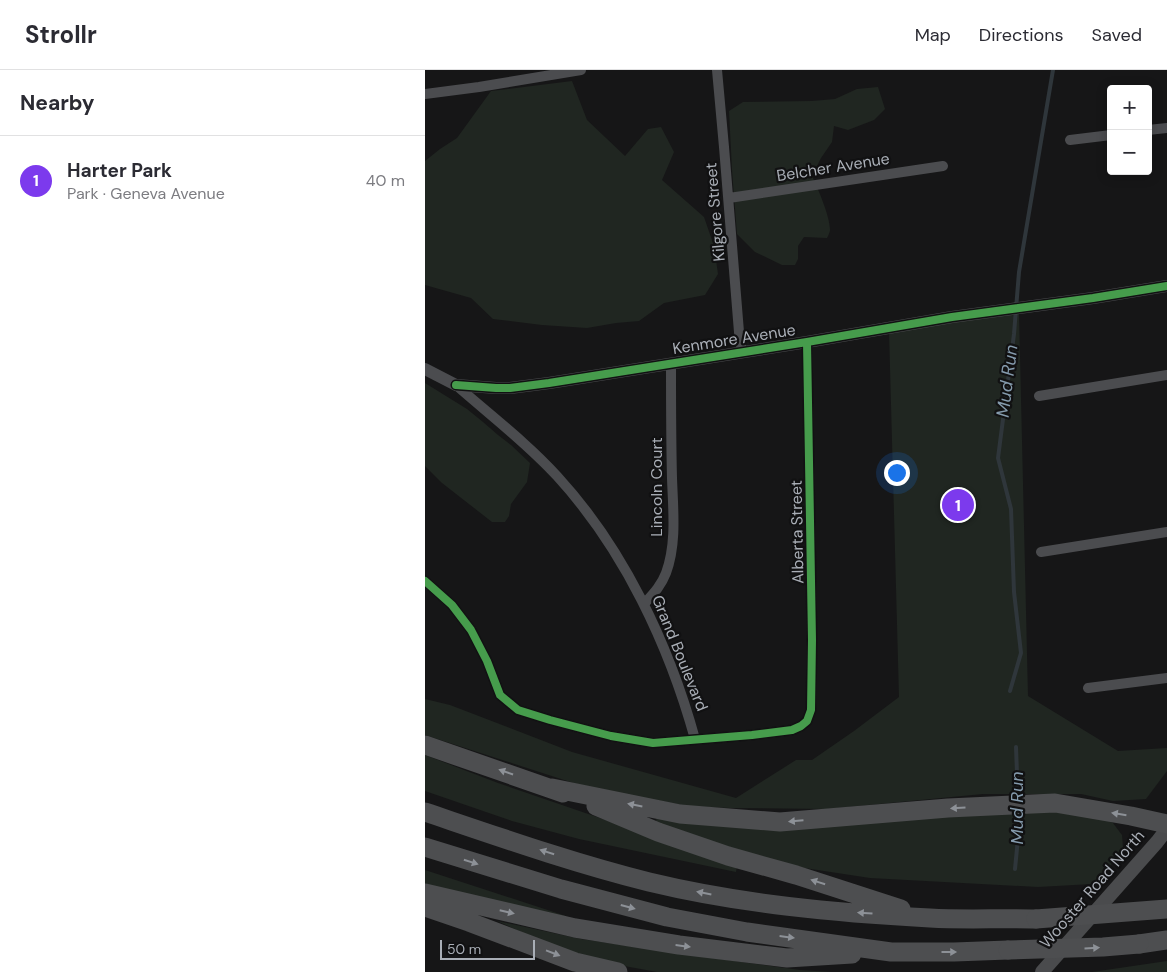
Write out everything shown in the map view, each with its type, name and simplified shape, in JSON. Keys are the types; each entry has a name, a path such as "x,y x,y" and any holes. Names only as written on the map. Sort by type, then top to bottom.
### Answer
{"highway":[{"path":"425,745 552,788 658,832 728,856 796,875 931,918"},
{"path":"552,788 680,814 780,822 948,808 1055,803 1167,824"},
{"path":"425,812 575,862 650,882 733,898 810,909 931,918 1035,919 1167,909"},
{"path":"425,847 561,890 667,917 747,932 891,952"},
{"path":"425,893 575,928 679,945 787,958 891,952 1103,947 1167,940"},
{"path":"425,907 575,962 618,972"}],"main road":[{"name":"Wooster Road North","path":"1042,972 1162,842 1167,829"}],"street":[{"path":"425,94 581,70"},
{"name":"Kilgore Street","path":"717,70 739,332 743,352"},
{"path":"1152,130 1167,128"},
{"path":"1070,140 1107,135"},
{"name":"Belcher Avenue","path":"729,198 943,166"},
{"name":"Kenmore Avenue","path":"456,385 510,388 1020,307 1167,286"},
{"name":"Alberta Street","path":"695,739 793,730 807,721 811,710 813,640 807,342"},
{"name":"Lincoln Court","path":"643,604 661,583 667,572 671,554 673,532 671,363"},
{"name":"Grand Boulevard","path":"425,369 456,385 528,447 579,501 605,538 649,613 689,716 695,739"},
{"path":"1039,396 1167,376"},
{"path":"1041,552 1167,532"},
{"path":"425,581 453,605 471,630 487,661 500,695 518,710 611,736 653,743 695,739"},
{"path":"1088,688 1167,678"}],"shaded area":[{"path":"572,81 587,120 625,156 648,129 661,127 674,152 662,180 704,217 714,246 718,274 705,295 664,303 639,321 587,328 493,319 471,298 425,285 425,161 457,138 491,91"},
{"path":"878,87 885,109 874,120 848,130 834,126 832,142 812,176 828,217 830,230 827,238 804,237 798,246 798,259 795,265 782,265 755,252 737,234 729,111 743,102 835,99 857,89"},
{"path":"1019,313 1028,696 1118,751 1167,748 1167,771 1146,799 1113,801 1081,794 983,794 827,809 688,806 595,790 425,735 425,699 450,705 572,752 736,798 796,760 812,760 854,731 899,697 889,331"},
{"path":"425,383 467,409 530,463 527,482 511,504 509,516 505,522 492,522 442,483 425,466"},
{"path":"425,755 498,783 737,865 736,872 579,839 512,821 425,791"},
{"path":"1045,809 1095,815 1113,823 1122,835 1123,848 1108,869 1092,884 1038,887 870,878 798,867 655,824 657,817"},
{"path":"425,870 566,916 566,921 425,887"},
{"path":"497,921 581,939 800,970 832,972 657,972 608,963 557,948"},
{"path":"1167,961 1167,972 1092,972"}],"waterway":[{"name":"Mud Run","path":"1010,691 1021,653 1014,592 1011,509 998,458 1014,334 1019,272 1053,70"},
{"name":"Mud Run","path":"1016,747 1018,800"},
{"name":"Mud Run","path":"1015,869 1019,828 1018,809"}],"cycle path":[{"path":"456,385 510,388 549,383 952,317 1167,286"},
{"path":"425,581 452,605 471,630 487,661 500,695 518,710 611,736 653,743 752,735 792,730 801,726 807,721 811,710 812,640 807,342"}],"place":[{"name":"Harter Park","path":"958,505"}]}
